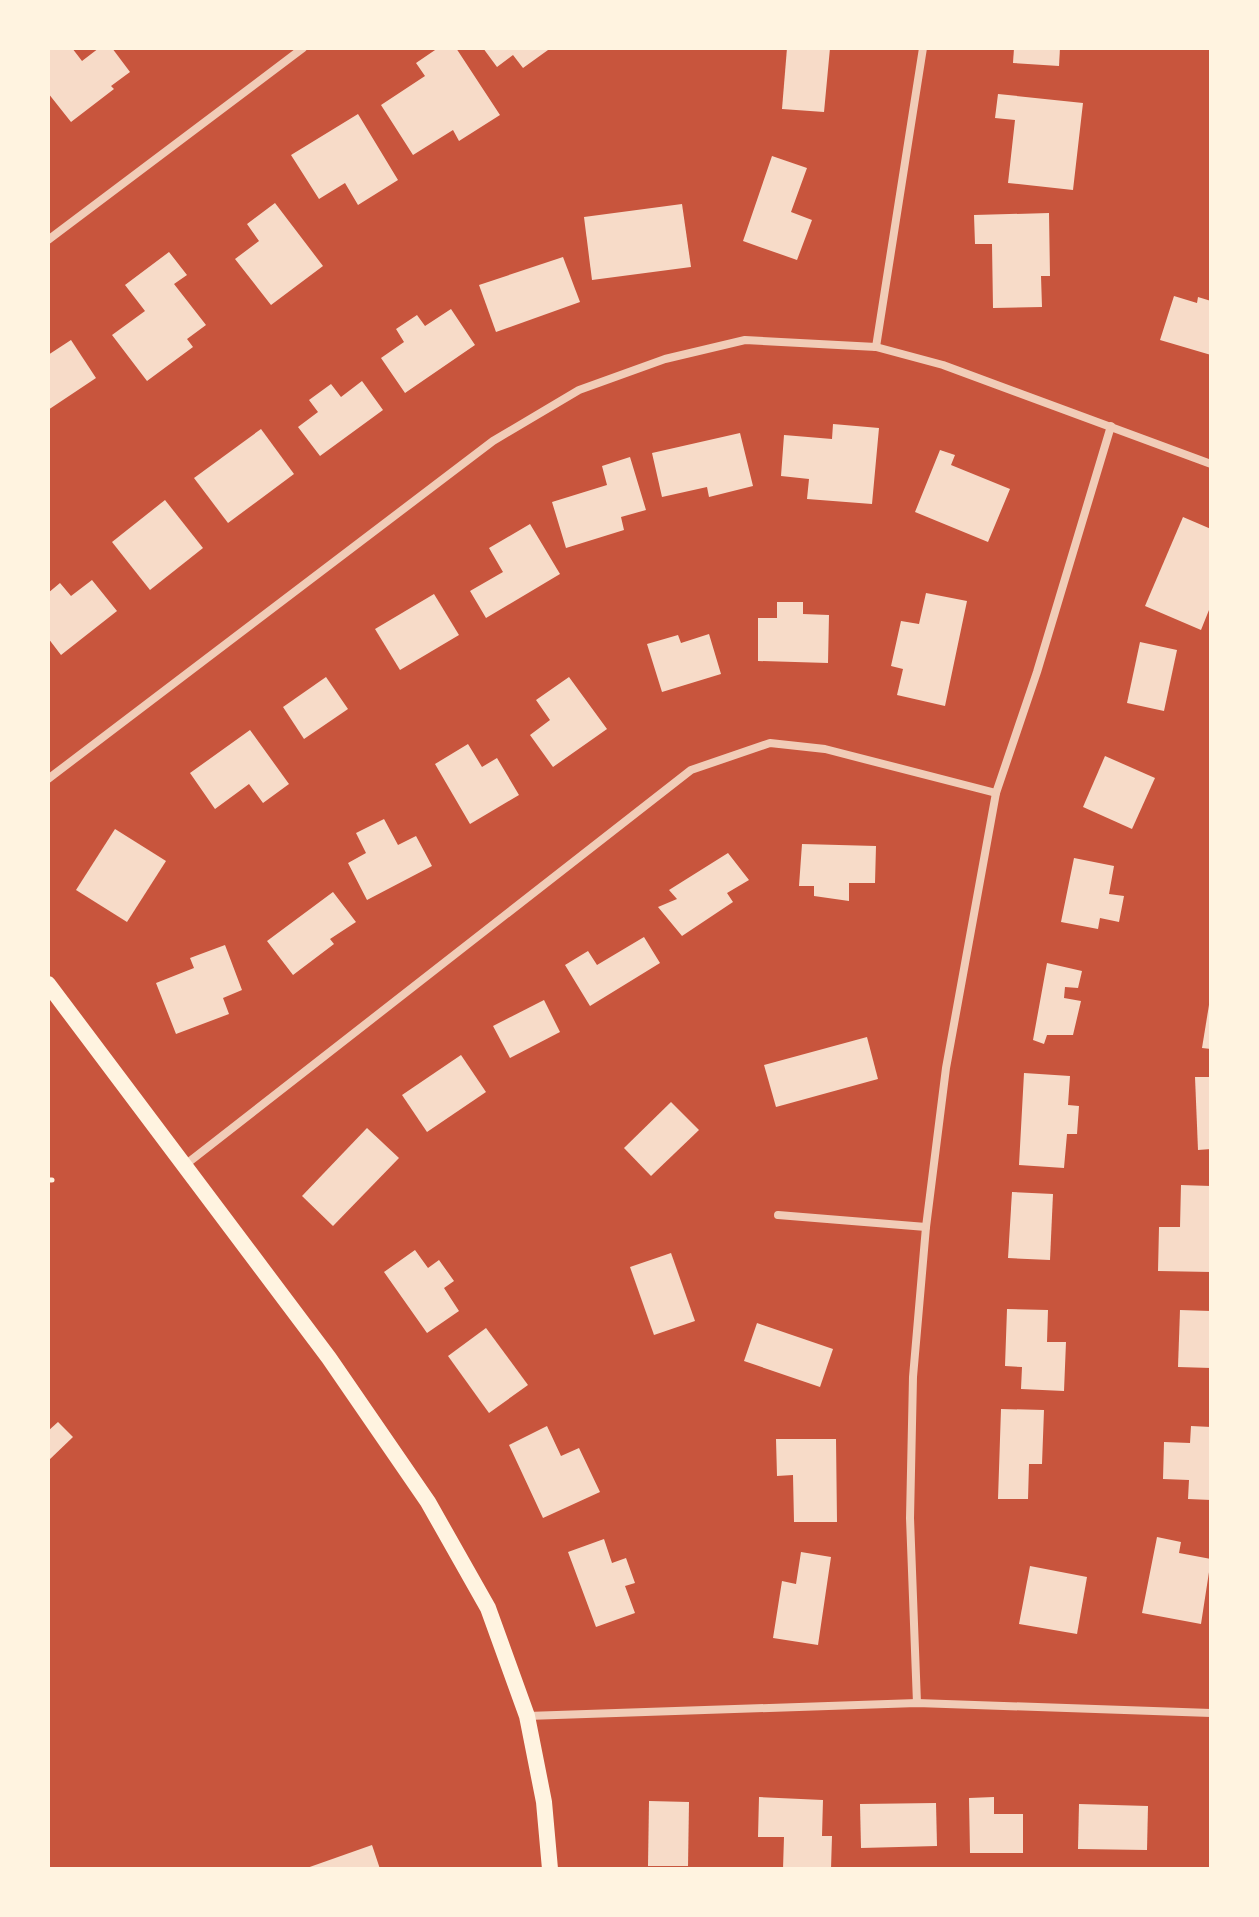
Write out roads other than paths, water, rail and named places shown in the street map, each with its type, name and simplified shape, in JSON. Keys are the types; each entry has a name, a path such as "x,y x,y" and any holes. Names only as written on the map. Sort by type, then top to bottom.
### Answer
{"main road":[{"path":"48,984 329,1358 428,1502 488,1608 527,1716 544,1802 550,1869"}],"street":[{"path":"49,237 303,48"},
{"path":"876,347 923,48"},
{"path":"48,779 493,441 579,390 665,359 745,340 876,347 943,365 1211,464"},
{"path":"917,1703 910,1518 913,1377 926,1227 946,1068 996,793 1037,672 1111,426"},
{"path":"184,1166 691,770 770,743 825,749 996,793"},
{"path":"778,1215 926,1227"},
{"path":"527,1716 917,1703 1211,1713"}]}
